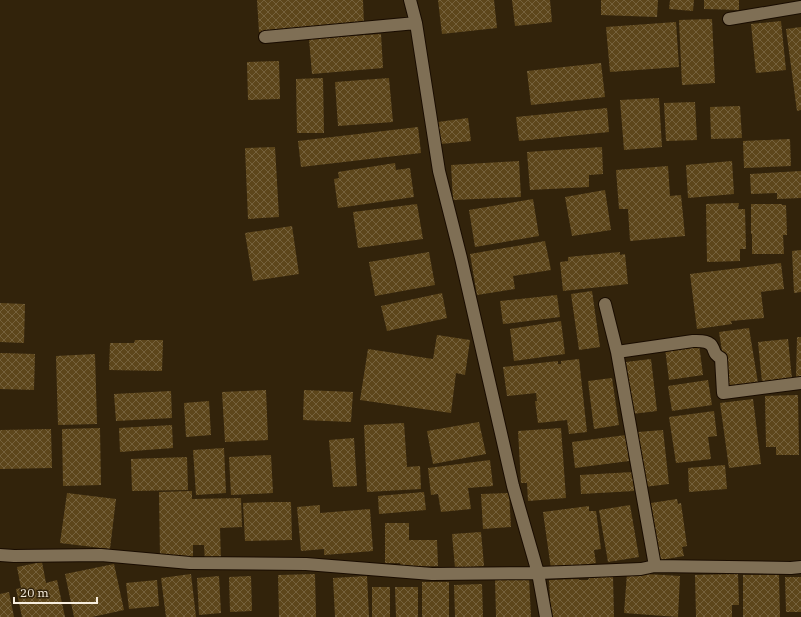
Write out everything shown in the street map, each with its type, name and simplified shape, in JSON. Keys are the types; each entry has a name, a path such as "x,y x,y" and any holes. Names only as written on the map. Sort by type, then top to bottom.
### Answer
{"street":[{"path":"410,0 416,23 439,171 461,258 513,486 538,573 546,617"},
{"path":"729,19 801,7"},
{"path":"266,37 416,23"},
{"path":"605,304 617,352 655,566"},
{"path":"617,352 693,341 703,341 713,346 714,353 720,358 723,393 801,383"},
{"path":"0,555 101,554 190,563 306,564 432,574 538,573 655,566 801,567"}],"building":[{"path":"257,0 363,0 364,26 259,32"},
{"path":"438,0 494,0 497,28 442,34"},
{"path":"512,0 550,0 552,22 515,26"},
{"path":"601,0 658,0 657,17 601,15"},
{"path":"670,0 694,0 693,11 669,9"},
{"path":"704,0 739,0 739,10 704,9"},
{"path":"712,19 715,83 682,85 679,20"},
{"path":"781,21 786,70 756,73 751,24"},
{"path":"676,22 679,67 610,72 606,27"},
{"path":"801,27 801,110 797,111 786,29"},
{"path":"381,34 383,68 312,74 309,39"},
{"path":"279,61 280,99 248,100 247,62"},
{"path":"601,63 605,97 531,105 527,71"},
{"path":"323,78 324,133 297,133 296,79"},
{"path":"389,78 393,122 338,126 335,82"},
{"path":"659,98 662,147 624,150 620,100"},
{"path":"695,102 697,140 666,141 664,103"},
{"path":"740,106 742,138 711,139 710,107"},
{"path":"607,108 609,132 519,141 516,117"},
{"path":"468,118 471,141 441,144 438,122"},
{"path":"418,127 421,153 301,167 298,141"},
{"path":"790,139 791,166 744,168 743,141"},
{"path":"275,147 279,217 248,219 245,148"},
{"path":"602,147 603,174 589,175 589,187 530,190 527,152"},
{"path":"519,161 521,197 453,200 451,165"},
{"path":"732,161 734,194 688,198 686,165"},
{"path":"395,163 396,170 410,168 414,197 338,208 334,179 339,178 338,172"},
{"path":"668,166 670,196 681,195 685,236 630,241 628,209 619,209 616,170"},
{"path":"801,171 801,198 777,199 777,193 751,194 750,174"},
{"path":"605,190 611,230 572,236 565,197"},
{"path":"533,199 539,236 475,247 469,210"},
{"path":"739,203 738,209 745,209 746,249 740,249 740,261 707,262 706,204"},
{"path":"417,204 423,239 358,248 353,212"},
{"path":"751,204 786,205 787,235 783,235 784,254 752,254"},
{"path":"292,226 299,274 253,281 245,233"},
{"path":"545,241 551,270 513,276 515,289 477,295 470,254"},
{"path":"801,250 801,292 794,293 792,251"},
{"path":"429,252 435,285 375,296 369,262"},
{"path":"620,252 620,255 625,254 628,284 563,291 560,262 568,261 568,257"},
{"path":"781,263 784,289 761,292 764,318 731,321 732,324 697,329 690,274"},
{"path":"592,291 600,347 579,350 571,294"},
{"path":"442,293 447,318 387,331 381,306"},
{"path":"557,295 560,317 503,324 500,301"},
{"path":"0,303 25,304 24,343 0,342"},
{"path":"561,321 565,354 514,361 510,329"},
{"path":"749,328 758,383 728,388 719,332"},
{"path":"437,335 470,340 465,375 456,373 451,413 360,400 368,349 433,359"},
{"path":"797,337 801,337 801,378 796,378"},
{"path":"788,339 792,379 762,382 758,342"},
{"path":"135,340 163,340 162,371 109,370 110,343 134,343"},
{"path":"699,344 703,375 669,380 665,348"},
{"path":"0,353 35,354 34,390 0,389"},
{"path":"95,354 97,424 58,425 56,356"},
{"path":"579,359 587,432 569,434 567,420 538,423 535,401 537,401 536,393 507,396 503,367 558,361 558,364 561,364 561,361"},
{"path":"651,359 657,411 632,414 626,362"},
{"path":"612,378 619,425 594,429 588,381"},
{"path":"708,380 712,405 672,411 668,386"},
{"path":"266,390 268,440 225,442 222,392"},
{"path":"304,390 353,392 351,422 303,420"},
{"path":"171,391 172,418 116,421 114,394"},
{"path":"798,395 799,455 776,455 776,447 766,447 765,396"},
{"path":"753,399 761,464 729,468 720,403"},
{"path":"209,401 211,435 186,437 184,403"},
{"path":"714,411 717,436 708,437 711,459 676,463 669,417"},
{"path":"479,422 486,454 433,464 427,431"},
{"path":"404,423 407,467 420,466 421,489 367,492 364,425"},
{"path":"172,425 173,448 120,452 119,428"},
{"path":"100,428 101,485 63,486 62,429"},
{"path":"561,428 566,498 528,501 527,483 521,483 518,431"},
{"path":"51,429 52,468 0,469 0,430"},
{"path":"663,430 669,484 644,487 638,432"},
{"path":"626,435 629,461 575,468 572,442"},
{"path":"354,438 357,486 333,487 329,440"},
{"path":"224,448 226,493 196,495 193,450"},
{"path":"271,455 273,493 231,495 229,457"},
{"path":"187,457 188,490 132,491 131,459"},
{"path":"490,460 493,486 468,488 471,509 441,512 438,494 431,495 428,468"},
{"path":"725,465 727,489 689,492 688,468"},
{"path":"633,472 634,491 581,494 580,475"},
{"path":"192,491 192,499 241,498 242,527 220,528 221,561 205,562 204,545 193,545 193,557 160,557 159,492"},
{"path":"424,492 426,510 379,514 378,496"},
{"path":"67,493 116,499 110,549 60,543"},
{"path":"509,493 511,527 483,529 481,494"},
{"path":"677,499 678,504 681,503 687,546 682,547 684,556 660,560 651,503"},
{"path":"291,502 292,540 245,541 243,503"},
{"path":"320,505 320,513 370,509 373,551 324,555 324,549 301,551 297,507"},
{"path":"630,505 639,557 608,562 599,510"},
{"path":"589,506 589,511 596,511 601,549 594,550 596,563 551,569 543,512"},
{"path":"385,523 409,523 409,540 437,540 438,566 401,567 400,563 385,563"},
{"path":"481,532 484,566 455,568 452,534"},
{"path":"42,562 46,583 57,580 65,617 22,617 16,589 21,588 17,567"},
{"path":"114,564 124,610 92,617 74,617 65,574"},
{"path":"627,573 680,576 678,617 624,613"},
{"path":"191,574 196,617 166,617 161,578"},
{"path":"315,574 316,617 279,617 278,575"},
{"path":"738,574 739,605 732,605 732,617 696,617 695,575"},
{"path":"743,575 779,575 780,617 743,617"},
{"path":"219,576 221,613 199,615 197,578"},
{"path":"251,576 252,611 230,612 229,577"},
{"path":"367,576 369,617 335,617 333,578"},
{"path":"613,576 614,617 551,617 549,580 588,580 589,578"},
{"path":"529,577 531,617 496,617 495,578"},
{"path":"785,577 801,577 801,612 786,612"},
{"path":"157,580 159,606 129,609 126,583"},
{"path":"422,582 449,582 449,617 422,617"},
{"path":"482,584 483,617 455,617 454,585"},
{"path":"372,587 390,587 390,617 372,617"},
{"path":"395,587 418,587 418,617 396,617"},
{"path":"9,592 14,617 0,617 0,594"}]}
